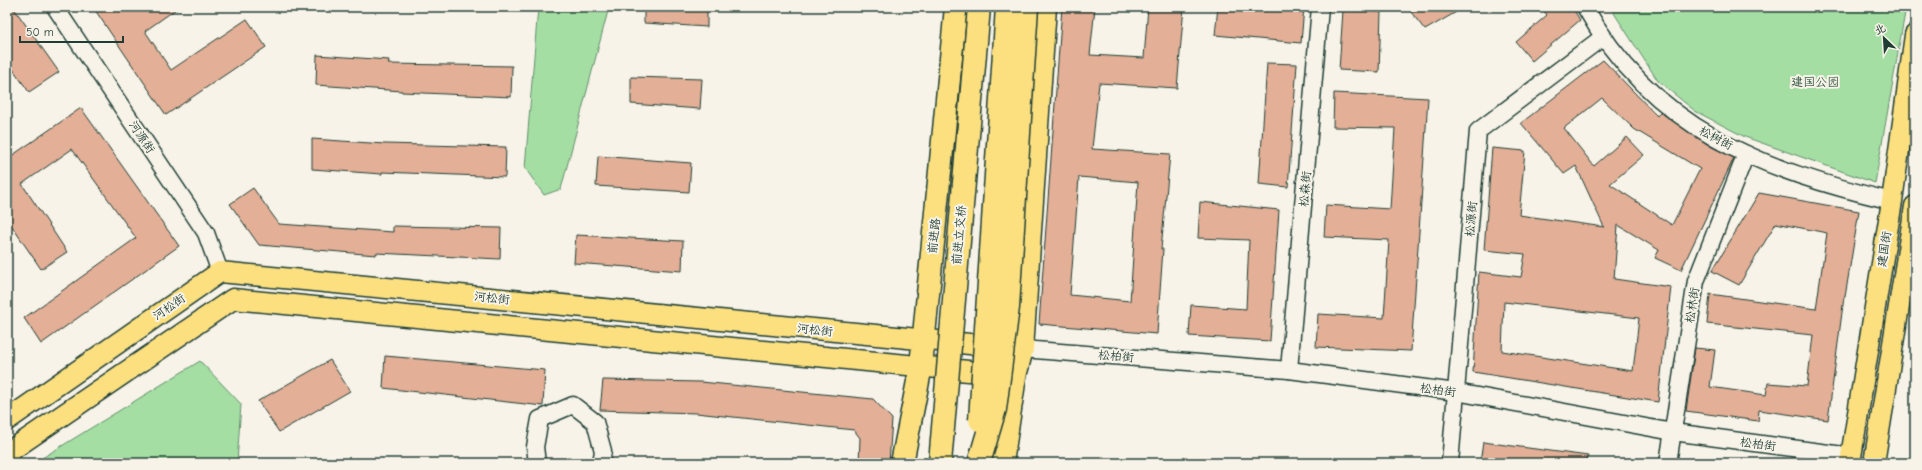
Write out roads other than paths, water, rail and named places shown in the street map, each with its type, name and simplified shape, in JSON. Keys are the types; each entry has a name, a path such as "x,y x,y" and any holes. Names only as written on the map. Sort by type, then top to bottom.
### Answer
{"highway":[{"name":"前进路","path":"902,463 921,366 956,7"},
{"name":"前进立交桥","path":"940,463 979,7"},
{"path":"978,463 1007,7"},
{"path":"978,463 995,409 1008,307 1027,7"},
{"path":"1002,463 1015,376 1022,349 1045,7"},
{"path":"917,463 921,366"}],"main road":[{"name":"建国街","path":"1850,460 1892,201 1915,35"},
{"name":"建国街","path":"1874,463 1915,206"},
{"name":"河松街","path":"7,420 220,272 1022,349"},
{"path":"7,454 233,299 1015,376"}],"street":[{"name":"河源街","path":"55,7 206,233 220,272"},
{"name":"松森街","path":"1289,370 1320,7"},
{"name":"松树街","path":"1585,7 1615,55 1640,82 1680,117 1705,133 1746,154 1837,188 1892,201"},
{"name":"松源街","path":"1450,463 1478,131 1603,37"},
{"name":"松林街","path":"1668,463 1696,281 1746,154"},
{"name":"松柏街","path":"1022,349 1289,370 1456,392 1672,432 1850,460"},
{"path":"537,463 535,447 540,419 573,405 595,422 603,451 600,463"}],"park label":[{"name":"建国公园","path":"1815,82"}]}
